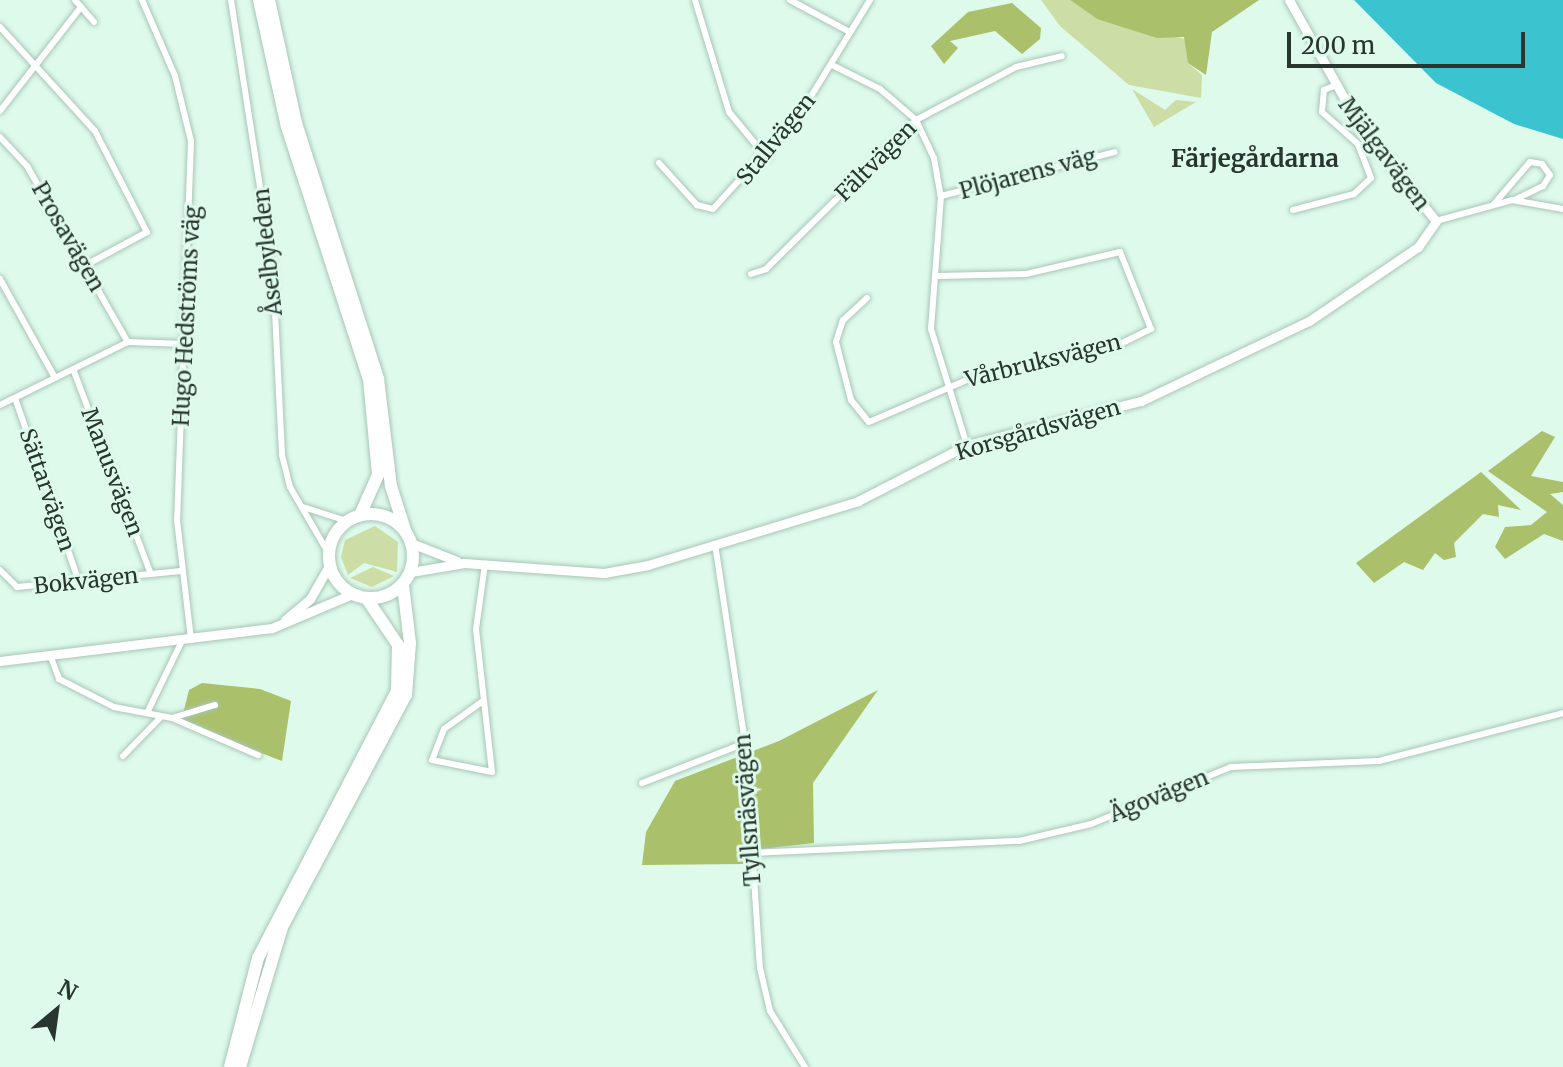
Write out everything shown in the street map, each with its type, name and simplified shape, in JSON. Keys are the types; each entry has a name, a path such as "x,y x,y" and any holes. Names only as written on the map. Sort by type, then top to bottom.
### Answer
{"highway":[{"path":"230,1067 249,986 273,923 397,691 398,645 367,599 352,594 329,559 378,475 369,379 287,127 259,0"},
{"path":"269,0 296,123 378,379 391,486 411,543 411,572 403,585 367,599"},
{"path":"354,518 381,515 405,530"},
{"path":"240,1067 282,927 401,710 411,657 403,585"}],"street":[{"path":"75,0 94,22"},
{"name":"Hugo Hedströms väg","path":"142,0 175,76 191,141 181,571 186,640"},
{"name":"Åselbyleden","path":"231,0 273,270 282,455 298,503 329,559"},
{"path":"695,0 729,112 767,158"},
{"path":"790,0 850,32"},
{"name":"Stallvägen","path":"659,163 704,210 767,158 832,65 870,0"},
{"name":"Mjälgavägen","path":"1289,0 1334,86 1436,221"},
{"path":"0,111 81,7"},
{"path":"0,27 95,131 147,232 84,266"},
{"name":"Fältvägen","path":"751,274 766,269 916,120 1016,67 1062,56"},
{"path":"832,65 880,89 916,120 941,196 938,276 931,329 946,387 967,445"},
{"path":"1293,210 1354,194 1371,178 1354,137 1326,118 1324,90 1334,86"},
{"name":"Prosavägen","path":"0,137 27,166 128,342"},
{"name":"Plöjarens väg","path":"941,196 1115,152"},
{"path":"1436,221 1512,200 1543,186 1550,175 1542,164 1530,162 1493,205"},
{"path":"1512,200 1563,209"},
{"name":"Korsgårdsvägen","path":"411,572 464,563 604,573 858,501 967,445 1088,416 1195,379 1309,321 1418,247 1436,221"},
{"name":"Vårbruksvägen","path":"938,276 1026,274 1120,252 1151,329 946,387"},
{"path":"0,279 55,378"},
{"path":"867,298 843,320 836,342 861,418 882,419 946,387"},
{"path":"0,405 128,342 186,344"},
{"name":"Manusvägen","path":"73,369 151,574"},
{"name":"Sättarvägen","path":"15,398 79,582"},
{"path":"298,503 321,518 354,518"},
{"name":"Korsgårdsvägen","path":"411,543 464,563"},
{"name":"Tyllsnäsvägen","path":"715,544 745,743 751,853 770,1011 805,1067"},
{"path":"272,628 310,599 329,559"},
{"path":"483,701 444,729 432,760 492,772 476,615 485,564"},
{"name":"Bokvägen","path":"0,570 17,587 181,571"},
{"path":"0,661 272,628 352,594"},
{"path":"147,713 186,640"},
{"path":"50,655 70,688 160,718 172,718 215,705"},
{"name":"Ägovägen","path":"751,853 1019,841 1091,824 1231,767 1379,761 1563,713"},
{"path":"123,756 160,718"},
{"path":"172,718 258,755"},
{"path":"642,783 745,743"}],"green space":[{"path":"1041,0 1070,0 1097,19 1189,40 1188,63 1202,75 1201,98 1129,85 1060,26"},
{"path":"1070,0 1259,0 1212,32 1206,75 1188,63 1184,37 1157,38 1097,19"},
{"path":"1012,3 1041,28 1040,39 1022,54 995,31 950,41 958,48 944,64 931,46 968,12"},
{"path":"1132,89 1165,110 1176,100 1196,102 1154,127"},
{"path":"1542,431 1555,437 1531,476 1563,482 1563,492 1550,494 1563,505 1563,541 1544,534 1505,559 1495,547 1505,527 1531,525 1547,512 1488,471"},
{"path":"1481,472 1521,510 1498,505 1499,517 1483,514 1454,543 1456,557 1444,560 1435,553 1423,570 1404,562 1374,583 1356,563"},
{"path":"375,526 398,542 397,572 364,563 348,575 341,557 345,540"},
{"path":"373,567 394,576 372,587 350,578"},
{"path":"202,683 260,689 291,701 282,761 181,722 189,690"},
{"path":"878,690 813,783 814,843 761,849 743,864 642,865 646,832 675,781 779,741"}],"water":[{"path":"1354,0 1563,0 1563,139 1514,124 1436,83"}],"district":[{"name":"Färjegårdarna","path":"1255,159"}]}
